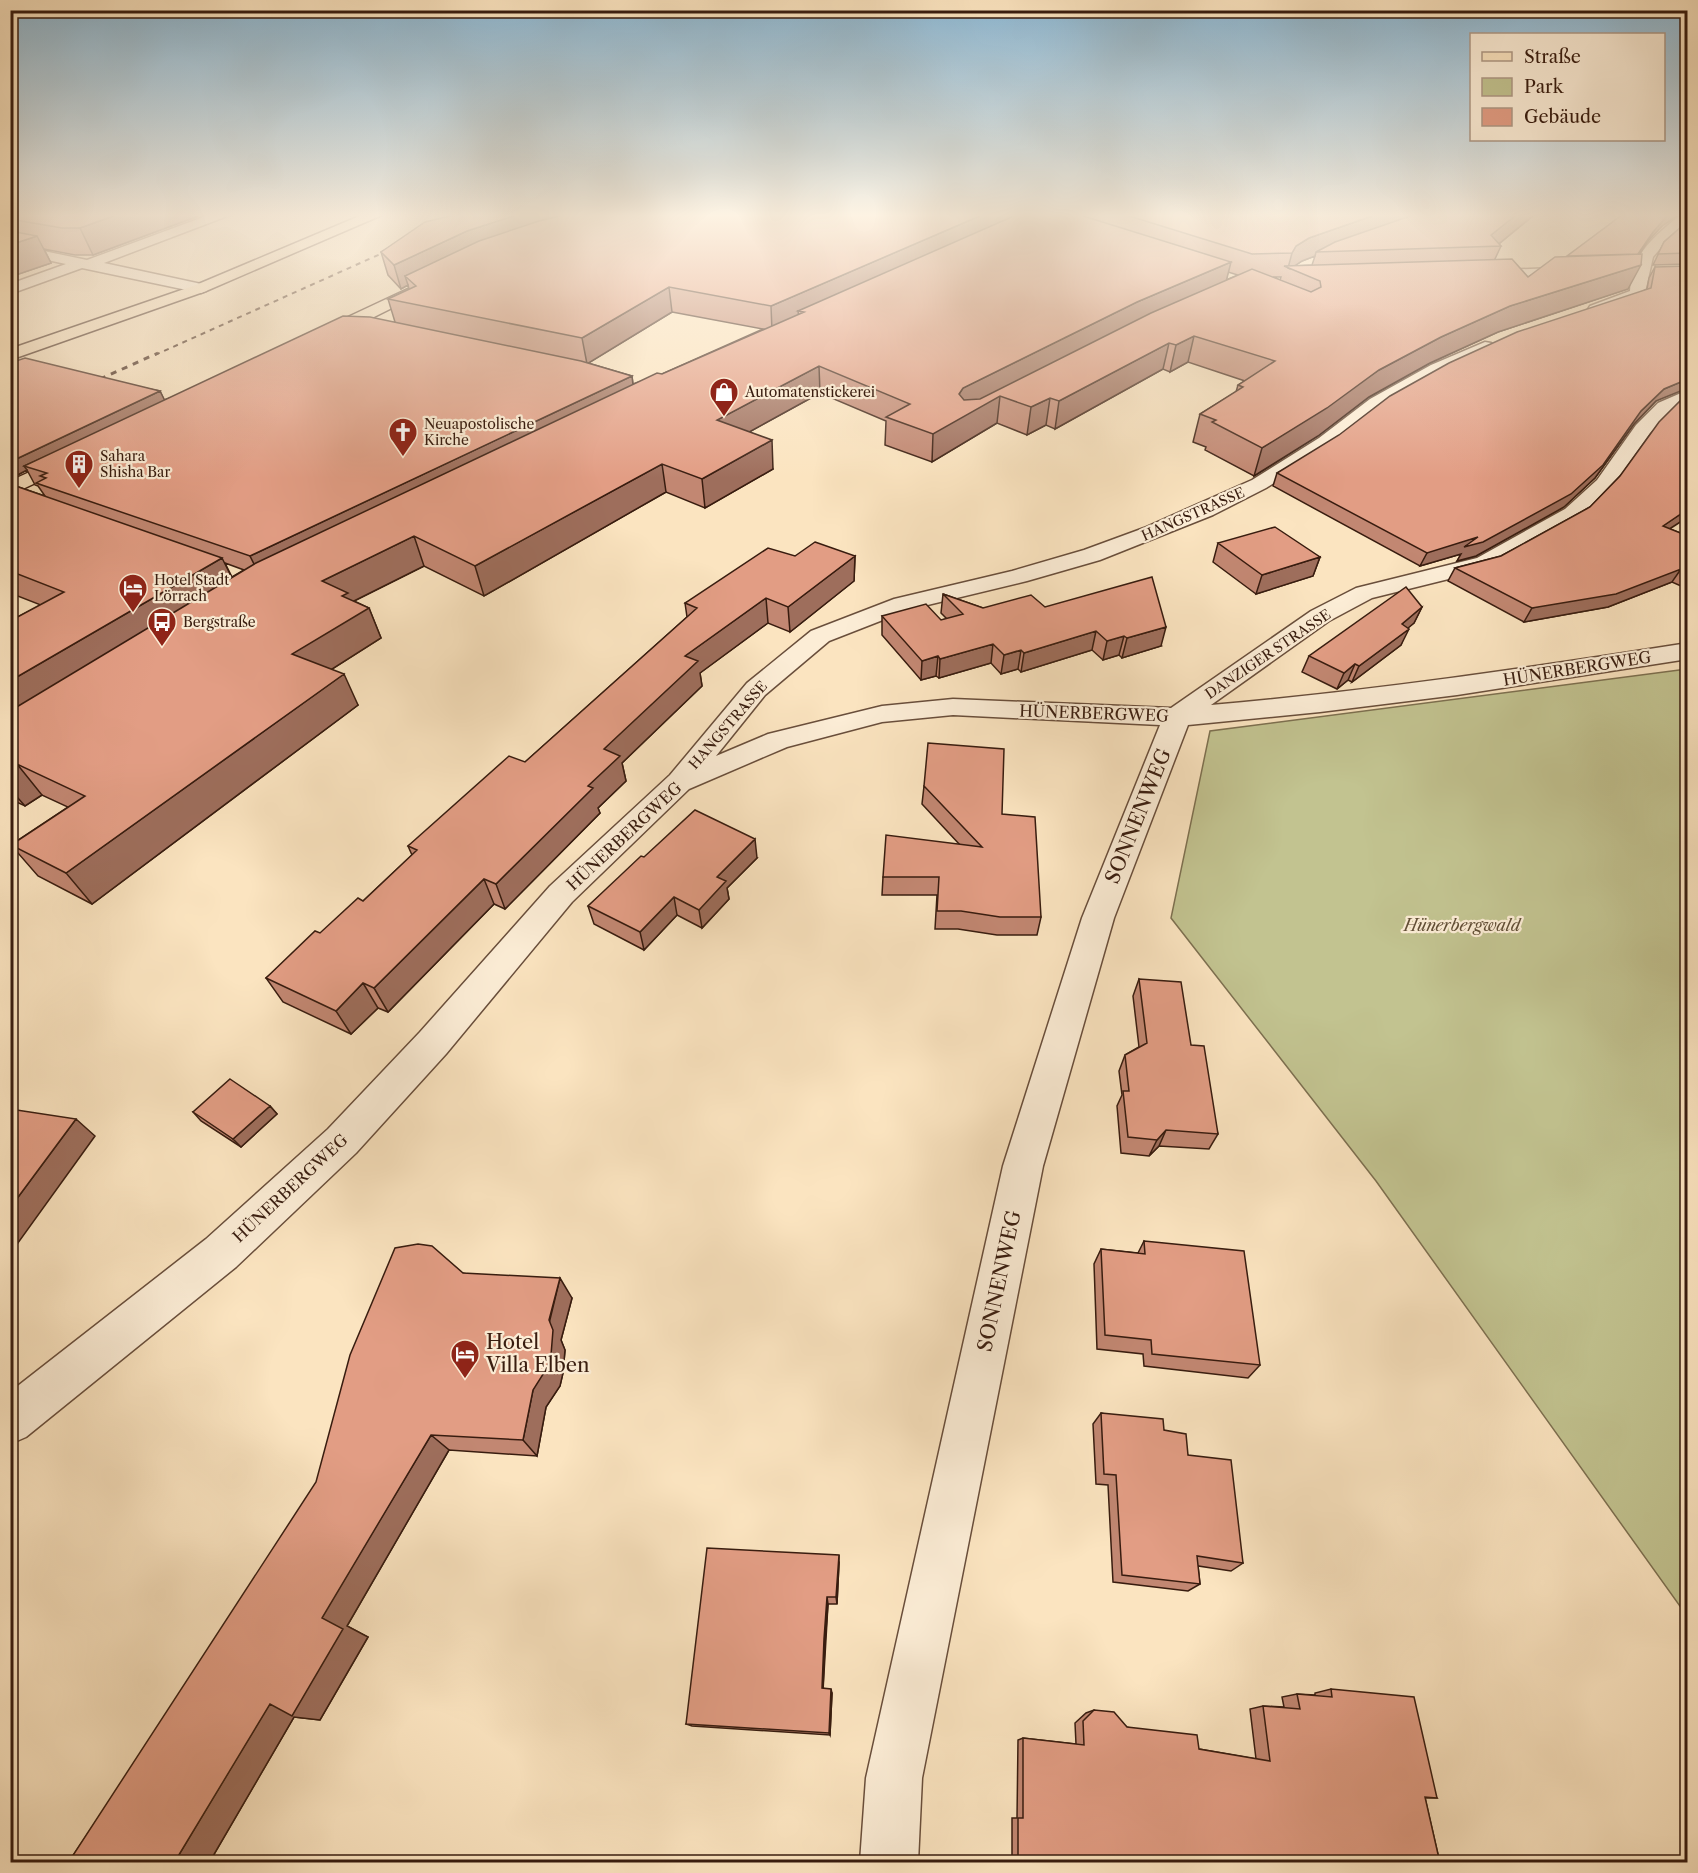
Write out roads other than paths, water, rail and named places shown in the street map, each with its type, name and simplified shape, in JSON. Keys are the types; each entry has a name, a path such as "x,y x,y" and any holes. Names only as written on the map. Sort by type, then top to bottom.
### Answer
{"main road":[{"path":"10,355 160,302"},
{"path":"311,342 392,302"},
{"path":"10,489 84,453"}],"street":[{"path":"1576,316 1614,302"},
{"path":"352,322 375,326"},
{"name":"HANGSTRASSE","path":"679,782 756,689 820,636 903,604 1019,576 1092,555 1195,515 1268,478 1326,442 1377,403 1437,369 1504,338"},
{"name":"DANZIGER STRASSE","path":"1178,717 1320,616 1364,593 1485,563 1572,514 1604,484 1643,429 1665,407 1688,395"},
{"path":"10,497 32,505"},
{"name":"HÜNERBERGWEG","path":"10,1421 221,1253 342,1141 433,1043 561,894 679,782 778,740 882,714 952,707 1178,717 1331,703 1502,680 1688,651"},
{"name":"SONNENWEG","path":"889,1863 894,1778 1023,1166 1098,918 1178,717"}],"railway":[{"path":"155,355 272,302"},
{"path":"89,384 158,353"}],"place":[{"name":"Automatenstickerei","path":"724,418"},
{"name":"Neuapostolische Kirche","path":"403,458"},
{"name":"Sahara Shisha Bar","path":"79,490"},
{"name":"Hotel Stadt Lörrach","path":"133,614"},
{"name":"Bergstraße","path":"162,648"},
{"name":"Hotel Villa Elben","path":"465,1380"}],"park label":[{"name":"Hünerbergwald","path":"1462,925"}]}
